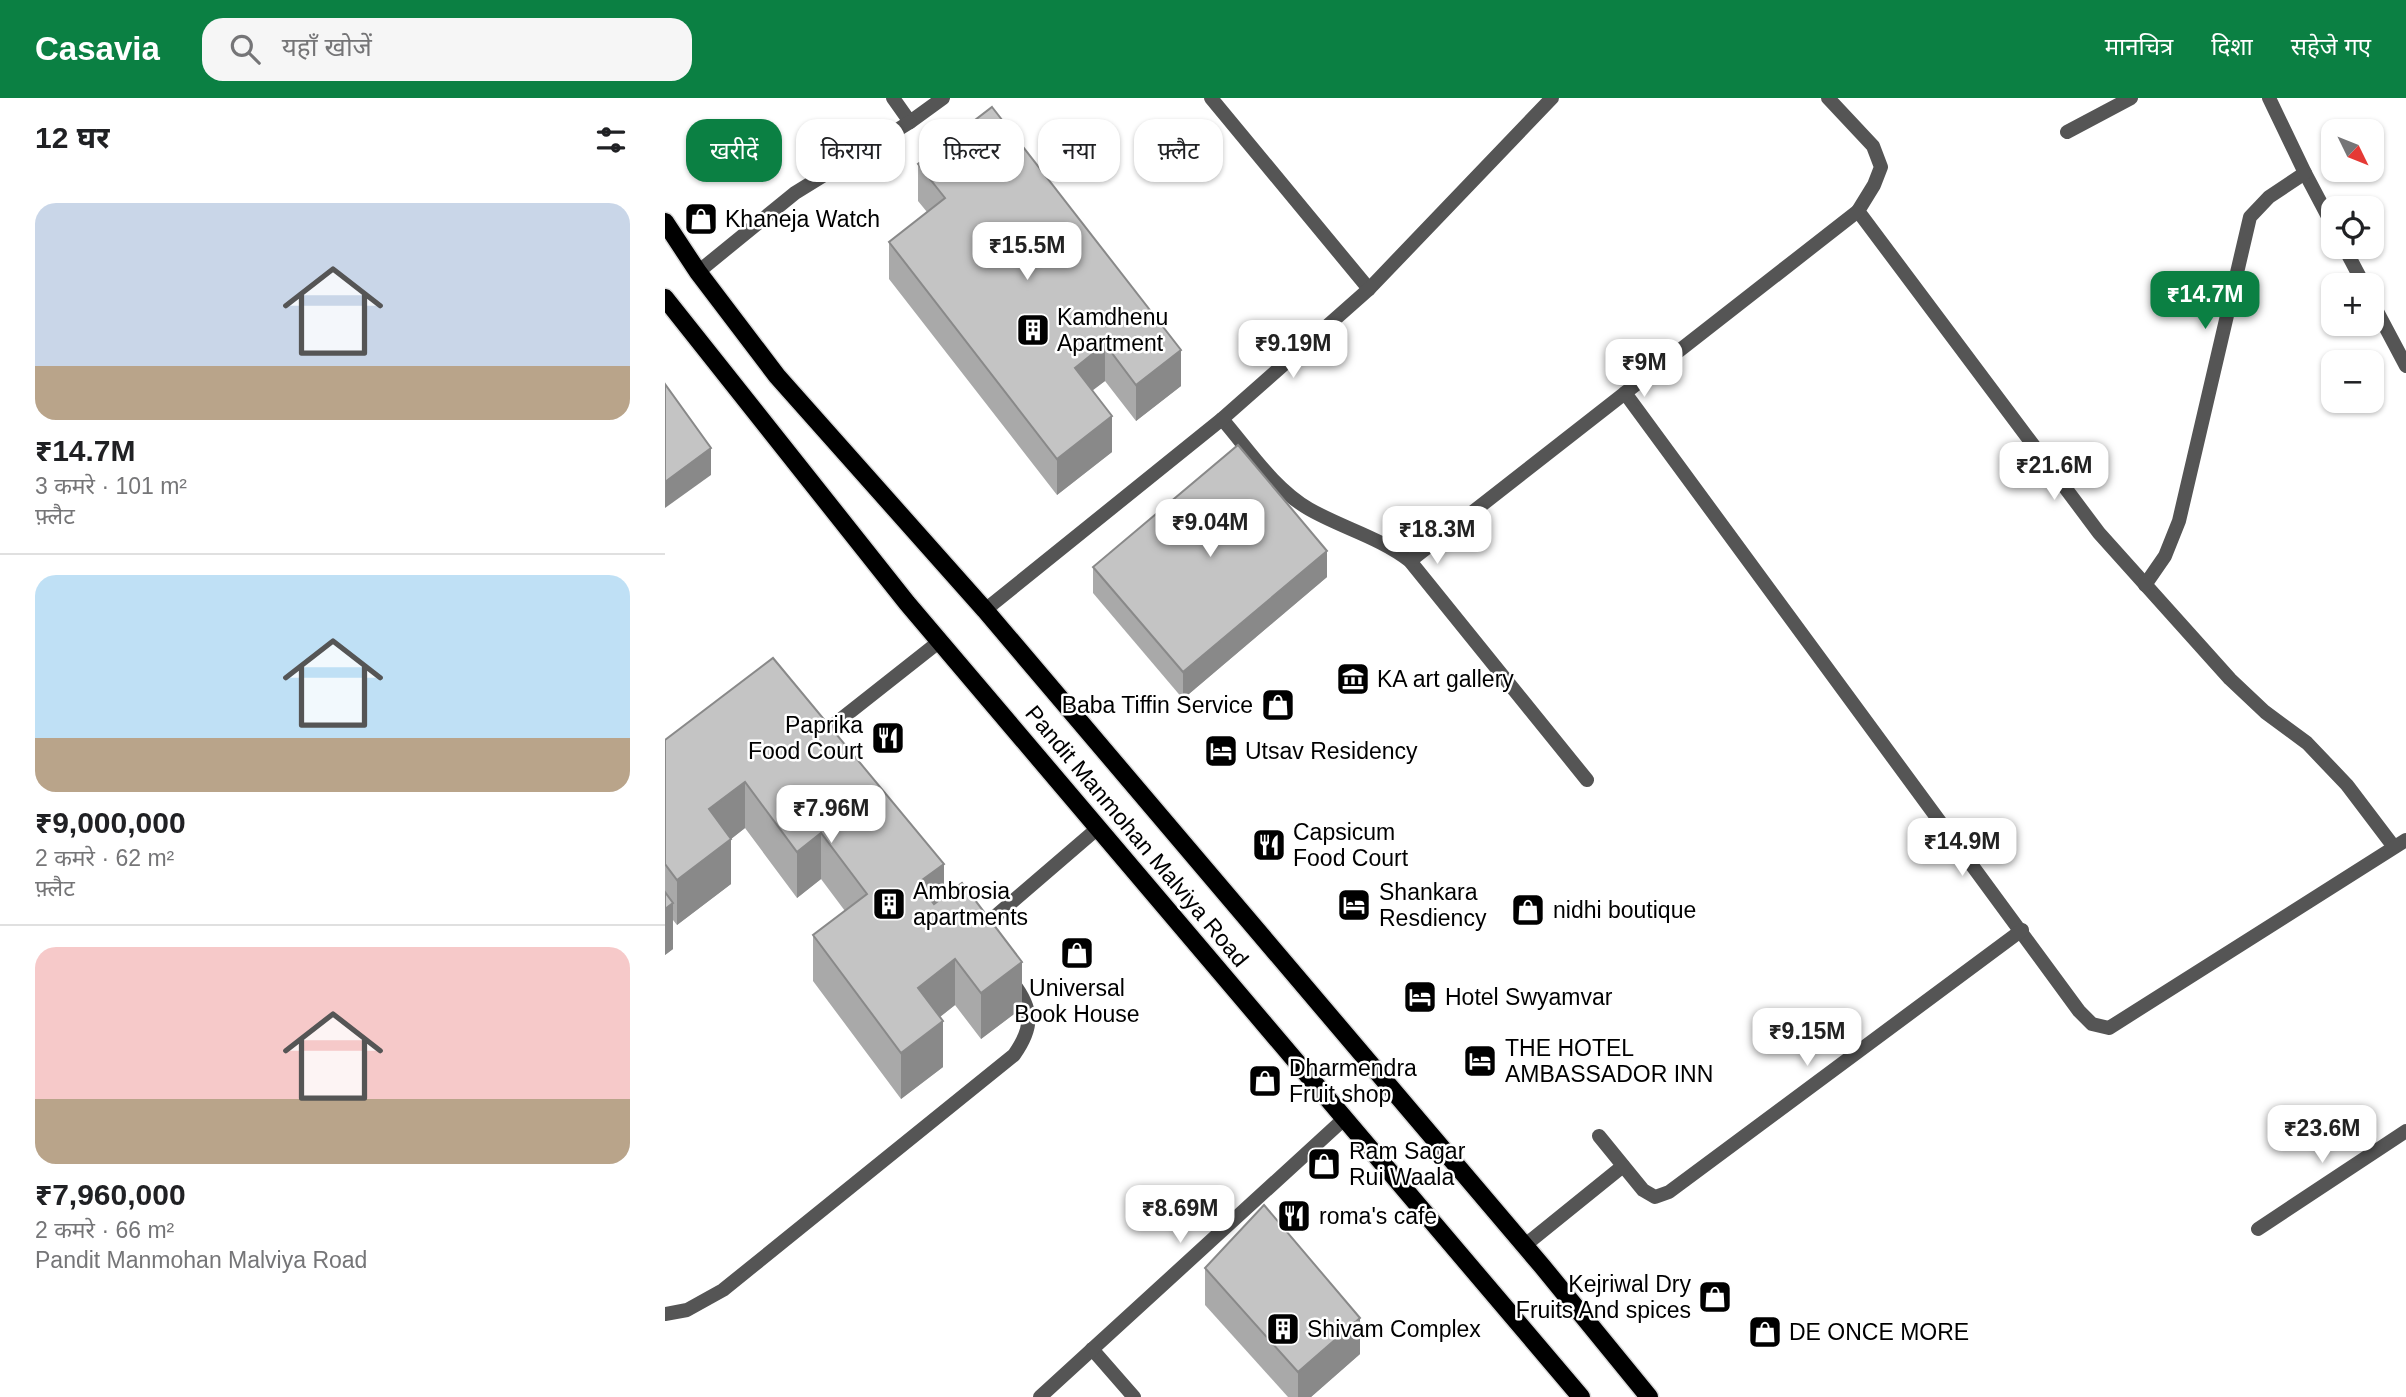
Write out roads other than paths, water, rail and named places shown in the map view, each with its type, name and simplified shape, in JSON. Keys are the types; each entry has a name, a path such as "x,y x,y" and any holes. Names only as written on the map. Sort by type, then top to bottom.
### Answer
{"main road":[{"path":"665,222 698,272 777,376 985,610 1649,1397"},
{"name":"Pandit Manmohan Malviya Road","path":"665,298 907,603 1581,1397"}],"street":[{"path":"893,98 910,122"},
{"path":"698,272 795,193 910,122 943,98"},
{"path":"1211,98 1369,289"},
{"path":"985,610 1222,419 1369,289 1552,98"},
{"path":"1410,561 1858,211 1874,185 1881,167 1873,146 1828,98"},
{"path":"2067,132 2131,98"},
{"path":"2269,98 2321,203"},
{"path":"2145,585 2165,555 2179,521 2250,217 2269,197 2305,173"},
{"path":"1625,393 2079,1011 2092,1024 2109,1028 2400,844 2307,743 2265,712 2230,679 2099,533 1858,211"},
{"path":"2384,325 2406,366"},
{"path":"1222,419 1285,493 1310,510 1390,546 1410,561 1587,780"},
{"path":"818,738 940,641"},
{"path":"974,934 1098,828"},
{"path":"1599,1136 1643,1190 1655,1197 1669,1192 2022,930"},
{"path":"665,1314 687,1310 723,1290 1014,1055 1026,1038 1030,1016 1019,991 1004,972"},
{"path":"1040,1397 1344,1119"},
{"path":"2258,1229 2406,1131"},
{"path":"1524,1246 1623,1166"},
{"path":"1092,1349 1134,1397"}],"place":[{"name":"Khaneja Watch","path":"701,219"},
{"name":"Kamdhenu Apartment","path":"1033,330"},
{"name":"KA art gallery","path":"1353,679"},
{"name":"Baba Tiffin Service","path":"1278,705"},
{"name":"Paprika Food Court","path":"888,738"},
{"name":"Utsav Residency","path":"1221,751"},
{"name":"Capsicum Food Court","path":"1269,845"},
{"name":"Ambrosia apartments","path":"889,904"},
{"name":"Shankara Resdiency","path":"1354,905"},
{"name":"nidhi boutique","path":"1528,910"},
{"name":"Universal Book House","path":"1077,953"},
{"name":"Hotel Swyamvar","path":"1420,997"},
{"name":"THE HOTEL AMBASSADOR INN","path":"1480,1061"},
{"name":"Dharmendra Fruit shop","path":"1265,1081"},
{"name":"Ram Sagar Rui Waala","path":"1324,1164"},
{"name":"roma's cafe","path":"1294,1216"},
{"name":"Kejriwal Dry Fruits And spices","path":"1715,1297"},
{"name":"Shivam Complex","path":"1283,1329"},
{"name":"DE ONCE MORE","path":"1765,1332"}]}
